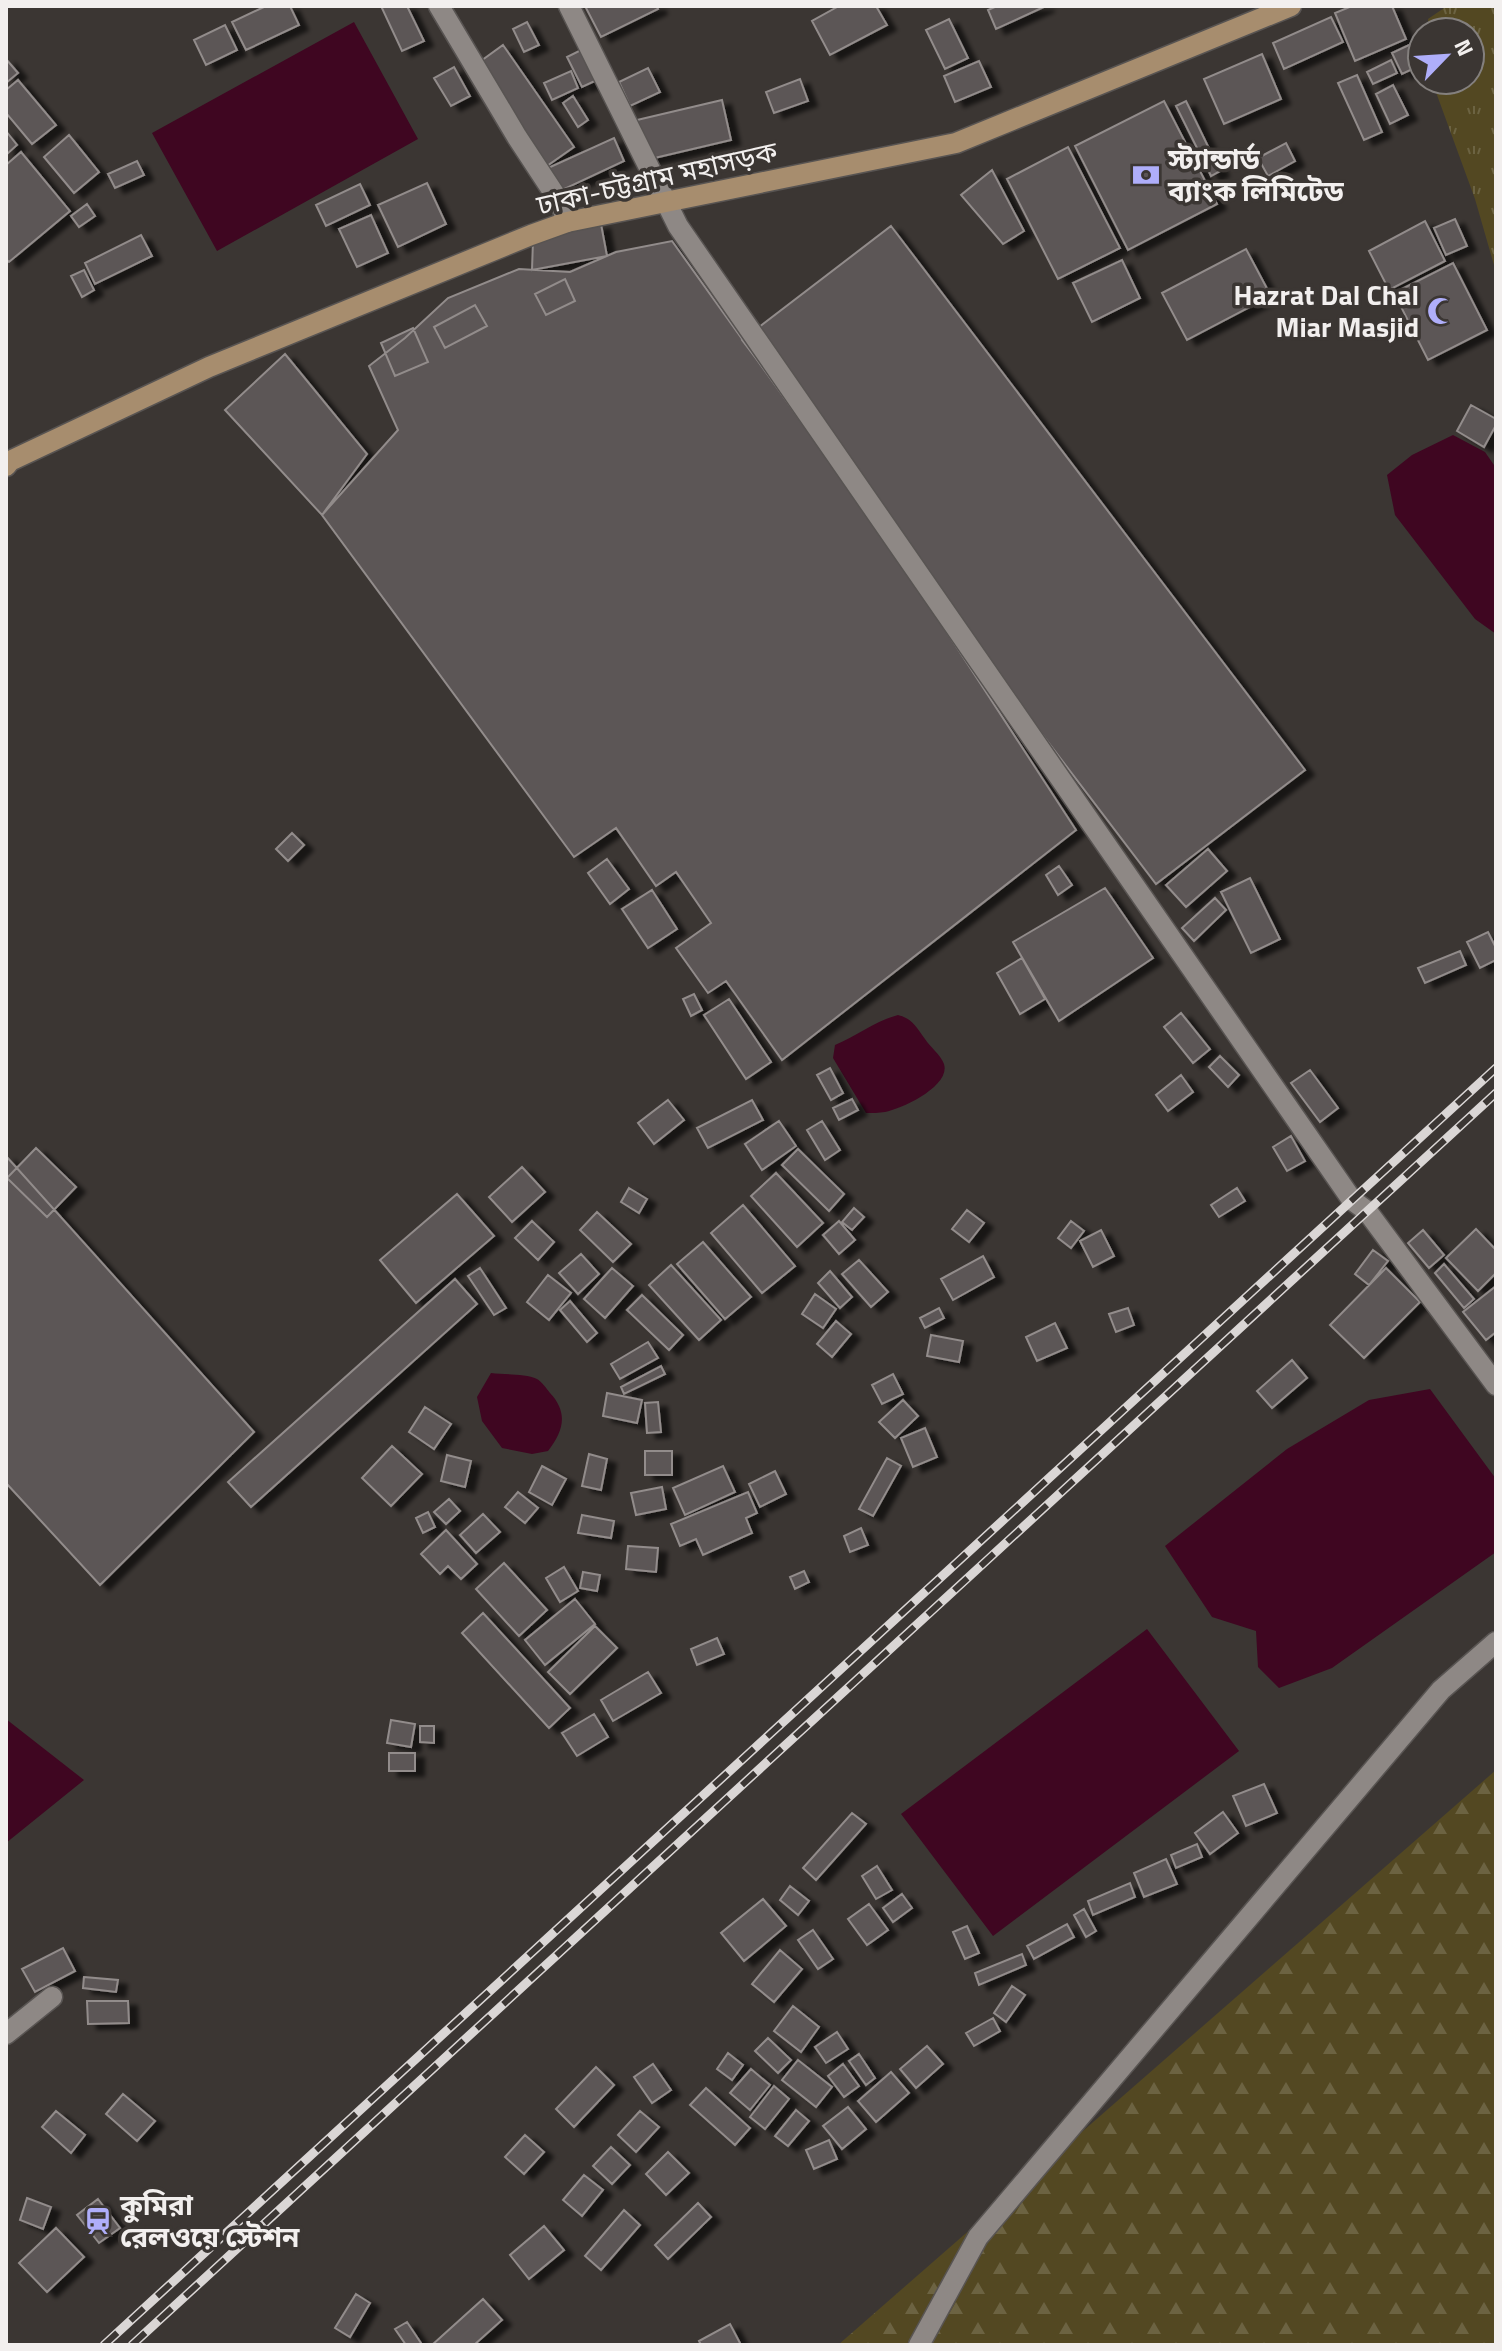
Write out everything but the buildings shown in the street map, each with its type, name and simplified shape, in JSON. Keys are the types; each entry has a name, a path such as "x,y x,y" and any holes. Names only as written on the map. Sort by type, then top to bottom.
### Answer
{"street":[{"path":"439,6 561,204 567,222"},
{"path":"569,6 665,203 696,252 1352,1200 1367,1211 1496,1385"},
{"name":"ঢাকা-চট্টগ্রাম মহাসড়ক","path":"6,466 10,461 209,367 567,222 956,143 1291,6"},
{"path":"919,2345 978,2237 1441,1690 1496,1642"},
{"path":"6,2034 52,1997"}],"green space":[{"path":"1447,6 1496,6 1496,272 1475,199 1438,96 1486,96 1486,16 1432,16"},
{"path":"1496,1770 1496,2345 838,2345"}],"shaded area":[{"path":"354,22 418,139 217,251 152,133"},
{"path":"1453,435 1485,452 1496,468 1496,634 1475,619 1395,515 1387,475 1412,455"},
{"path":"898,1015 916,1027 943,1061 944,1072 933,1088 913,1101 885,1112 866,1113 833,1058 835,1045"},
{"path":"491,1373 537,1379 556,1400 562,1422 548,1451 532,1454 502,1448 482,1421 477,1397"},
{"path":"1430,1389 1496,1479 1496,1552 1332,1668 1279,1688 1258,1667 1256,1631 1212,1617 1165,1546 1287,1449 1369,1400"},
{"path":"1147,1629 1239,1751 993,1936 901,1814"},
{"path":"6,1719 84,1780 6,1843"}],"railway":[{"path":"104,2345 1496,1068"},
{"path":"132,2345 1496,1093"}],"place":[{"name":"স্ট্যান্ডার্ড ব্যাংক লিমিটেড","path":"1146,175"},
{"name":"Hazrat Dal Chal Miar Masjid","path":"1441,311"},
{"name":"কুমিরা রেলওয়ে স্টেশন","path":"98,2221"}]}
